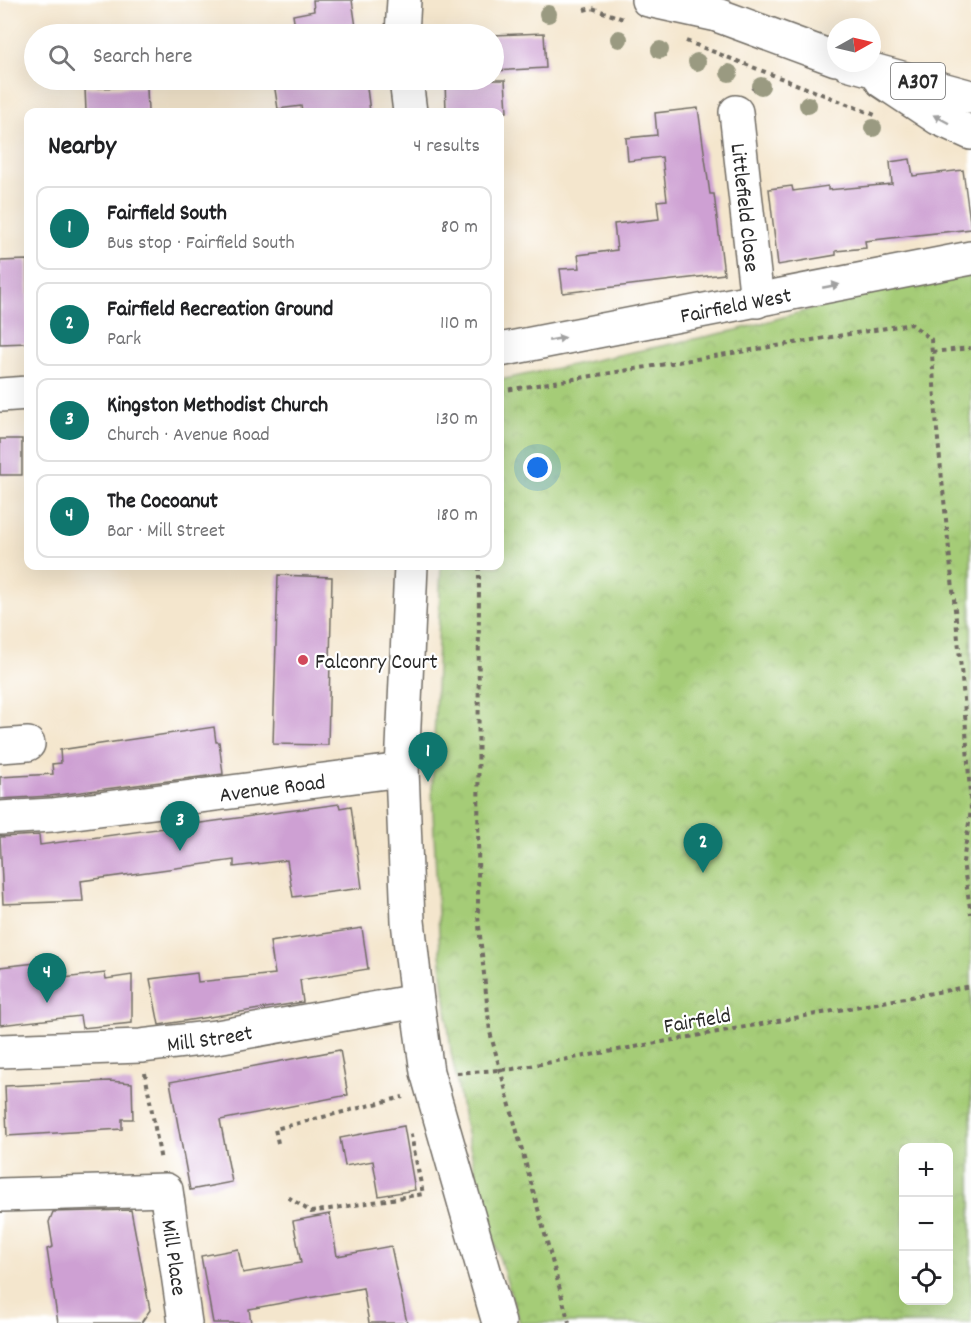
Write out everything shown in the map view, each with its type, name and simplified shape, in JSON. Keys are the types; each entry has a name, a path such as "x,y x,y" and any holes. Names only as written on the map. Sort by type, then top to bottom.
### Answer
{"street":[{"path":"403,24 404,0"},
{"name":"A307","path":"651,6 705,8 827,55"},
{"name":"A307","path":"862,72 938,118 971,133"},
{"name":"A307","path":"881,72 971,97"},
{"path":"407,90 410,108"},
{"name":"Littlefield Close","path":"736,112 757,301"},
{"name":"Fairfield West","path":"504,349 971,258"},
{"path":"0,395 24,393"},
{"path":"411,570 402,770 408,921 417,1001 415,1081 499,1323"},
{"name":"Avenue Road","path":"0,818 52,815 402,770"},
{"name":"Mill Street","path":"0,1051 141,1046 217,1037 417,1001"},
{"path":"0,1196 166,1190"},
{"name":"Mill Place","path":"166,1190 185,1323"}],"path":[{"path":"584,10 651,6"},
{"path":"678,39 885,119"},
{"path":"504,390 911,324 932,339 964,699 971,810 963,862 971,914"},
{"path":"932,352 971,348"},
{"path":"479,570 478,916 490,1032 569,1323"},
{"name":"Fairfield","path":"415,1081 500,1070 971,986"},
{"path":"141,1046 166,1190"},
{"path":"278,1143 275,1129 404,1098 415,1081"},
{"path":"288,1197 311,1212 423,1194 408,1119"}],"green space":[{"path":"947,271 971,277 971,1323 520,1323 483,1206 451,1052 440,953 432,792 441,570 504,570 504,379 737,330"}],"building":[{"path":"313,0 352,0 356,24 294,24 293,15 314,11"},
{"path":"544,33 546,68 504,70 504,35"},
{"path":"505,80 507,112 504,112 504,108 446,108 445,90 504,90"},
{"path":"85,90 147,90 148,108 86,108"},
{"path":"275,90 367,90 370,108 301,108 301,106 278,108"},
{"path":"698,108 710,194 714,194 724,274 563,293 560,269 580,268 578,255 617,250 614,224 659,219 657,201 667,200 662,157 628,161 626,138 657,135 655,113"},
{"path":"910,159 913,176 963,170 971,229 865,241 866,248 836,251 836,255 778,265 769,189 792,186 793,191 828,186 828,190 892,184 890,162"},
{"path":"24,260 24,343 0,344 0,261"},
{"path":"0,439 22,439 22,475 0,475"},
{"name":"Falconry Court","path":"278,575 332,577 328,745 273,744"},
{"path":"214,727 216,742 219,742 223,774 50,796 0,799 0,777 53,774 52,764 61,763 60,750"},
{"path":"339,804 340,808 351,806 362,888 293,897 287,860 234,867 234,860 81,881 83,901 3,904 0,837 39,835 40,845"},
{"path":"362,928 368,969 300,980 303,1002 159,1025 150,979 197,973 198,982 275,974 270,942"},
{"path":"45,962 47,980 105,973 106,979 132,975 132,1023 82,1028 80,1016 0,1025 0,967"},
{"path":"340,1050 348,1095 220,1120 232,1182 190,1190 170,1082"},
{"path":"109,1081 132,1083 133,1119 122,1119 122,1129 7,1136 5,1086"},
{"path":"404,1126 415,1190 379,1196 373,1161 345,1166 340,1138"},
{"path":"131,1210 150,1310 141,1323 58,1323 47,1249 53,1247 49,1222 53,1212"},
{"path":"330,1214 337,1256 391,1246 407,1323 369,1323 363,1288 249,1309 251,1323 213,1323 201,1256 238,1249 243,1273 301,1263 293,1221"}],"place":[{"name":"Falconry Court","path":"303,660"},
{"name":"Fairfield South","path":"428,782"},
{"name":"Kingston Methodist Church","path":"180,851"},
{"name":"Fairfield Recreation Ground","path":"703,873"},
{"name":"The Cocoanut","path":"47,1003"}]}
